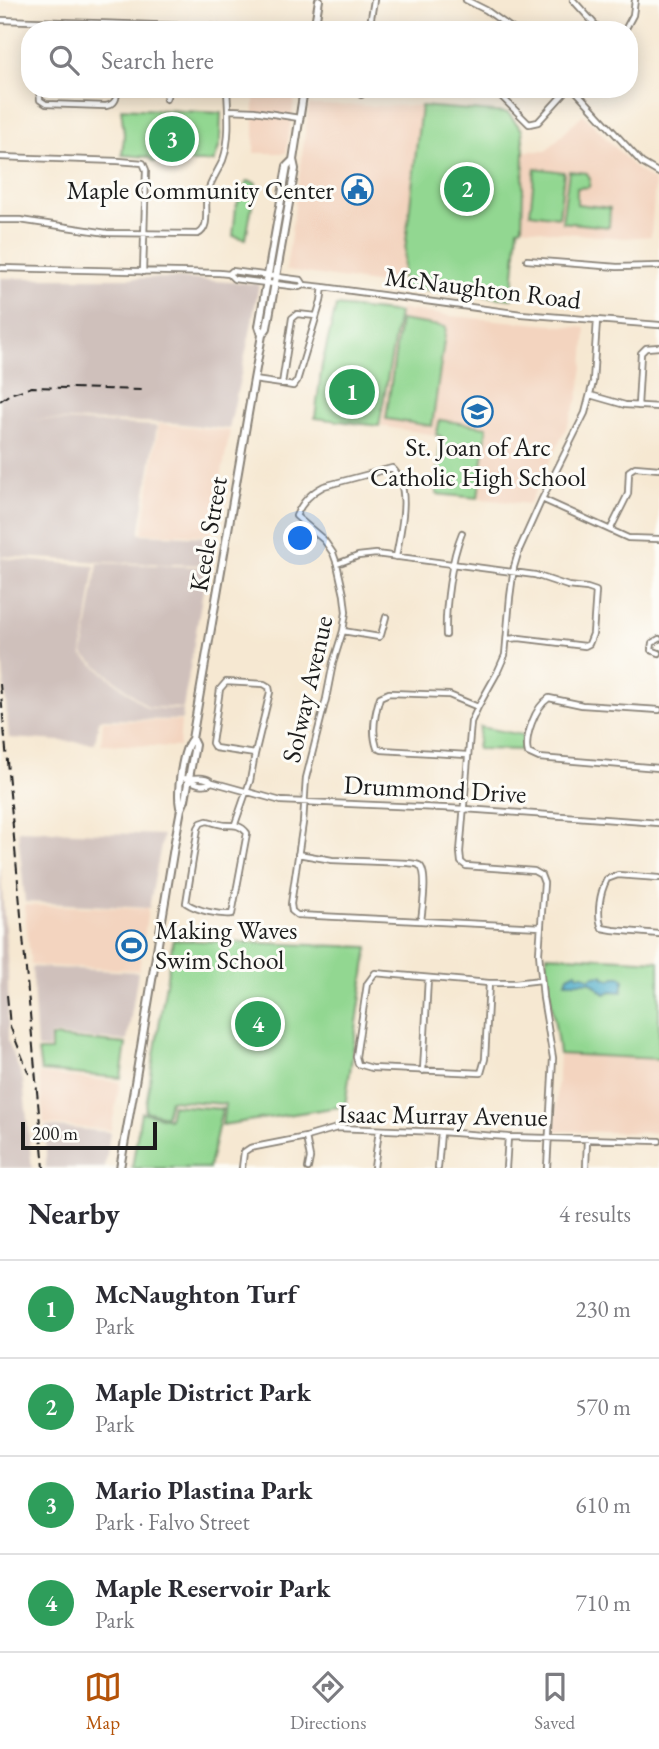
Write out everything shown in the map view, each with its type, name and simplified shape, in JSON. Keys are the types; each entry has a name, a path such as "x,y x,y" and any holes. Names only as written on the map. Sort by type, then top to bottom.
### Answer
{"main road":[{"path":"316,21 319,0"},
{"name":"Keele Street","path":"120,1168 181,809 178,799 195,745 192,739 254,380 262,335 267,328 295,169 293,160 302,98"},
{"name":"Keele Street","path":"262,335 259,326 266,279 287,166 293,160"}],"street":[{"path":"370,21 374,0"},
{"path":"466,0 474,2 501,21"},
{"path":"573,0 592,21"},
{"path":"630,21 635,0"},
{"path":"0,20 21,21"},
{"path":"40,98 47,104 106,106 112,105 117,98"},
{"path":"0,219 20,219 107,233 203,232 206,196 227,143 227,98"},
{"path":"503,98 529,124 538,122 560,98"},
{"path":"582,98 642,163 659,173"},
{"path":"228,110 299,118"},
{"path":"0,157 143,163 146,170 143,272"},
{"path":"527,260 617,267 659,266"},
{"name":"McNaughton Road","path":"0,268 229,274 232,271 299,287 323,287 521,314 659,325"},
{"path":"254,380 293,386 297,381 323,287"},
{"path":"282,384 292,318 297,313 316,316"},
{"path":"547,1168 553,1058 539,953 544,883 541,875 534,871 466,866 461,862 460,852 471,722 502,663 508,639 513,572 519,550 585,412 593,382 597,320"},
{"path":"638,405 641,353 646,348 659,347"},
{"path":"590,395 616,403 659,407"},
{"path":"610,530 628,494 629,471 635,467 659,469"},
{"name":"Solway Avenue","path":"396,557 404,498 396,470 390,468 324,486 314,490 301,505 296,516 324,540 337,564 346,604 343,631 332,663 306,778 291,904 292,911 297,915 421,921"},
{"path":"542,499 628,538 659,540"},
{"path":"446,635 445,615 461,533"},
{"path":"337,564 376,554 535,575 568,586 596,591 592,640 584,646 508,639"},
{"path":"343,631 379,637 386,617"},
{"path":"659,639 652,643 651,650 659,653"},
{"path":"234,824 250,781 270,687 264,684 226,682 220,689 212,743 215,748 255,754"},
{"path":"467,755 377,748 374,736 375,719 380,697 389,693 449,695 478,707"},
{"path":"659,710 582,705 549,698 544,700 537,712 528,733 527,747 528,754 538,758 659,768"},
{"name":"Drummond Drive","path":"185,779 196,784 206,785 212,782 281,801 465,809 659,824"},
{"path":"207,821 234,824 245,829 247,833 232,914 192,907 186,903 198,828 201,823 207,821"},
{"path":"298,854 332,860 419,864 425,878 421,921 541,927"},
{"path":"659,878 618,874 607,879 603,886 598,920 602,928 659,934"},
{"path":"489,983 485,1059 481,1073 372,1068 358,1064 356,1057 367,984 375,973 489,983 541,980"},
{"path":"423,1071 428,978"},
{"name":"Isaac Murray Avenue","path":"242,1168 244,1152 250,1148 337,1128 659,1142"},
{"path":"374,1168 379,1130"},
{"path":"438,1168 441,1132"},
{"path":"306,1137 310,1158 308,1168"},
{"path":"506,1168 508,1137"},
{"path":"586,1168 587,1139"}],"shaded area":[{"path":"254,98 295,98 286,153 254,153"},
{"path":"309,105 421,106 401,287 286,270"},
{"path":"583,114 635,168 655,182 651,236 625,238 522,227 524,151 546,151"},
{"path":"0,278 173,278 259,284 229,429 174,423 29,419 157,426 139,534 210,537 207,565 0,556"},
{"name":"St. Joan of Arc Catholic High School","path":"400,309 586,328 578,398 529,504 436,494 441,436 381,426"},
{"path":"159,424 230,431 210,535 142,533"},
{"path":"0,558 95,566 82,655 147,708 183,710 182,720 99,719 95,743 9,738 0,635"},
{"path":"98,563 207,567 183,708 148,707 83,654"},
{"path":"103,721 181,721 179,747 101,744"},
{"path":"18,830 163,835 149,908 25,902"},
{"path":"0,862 8,971 8,1041 23,1080 32,1168 0,1168"},
{"path":"24,905 148,909 139,970 31,965"},
{"path":"32,967 138,972 127,1041 50,1035 49,1049 37,1048"},
{"path":"559,1054 659,1059 659,1133 555,1131"},
{"path":"39,1074 120,1082 111,1130 44,1124"},
{"path":"46,1126 110,1132 105,1168 46,1168"}],"green space":[{"path":"421,106 508,113 522,130 522,227 518,228 512,299 401,287"},
{"path":"121,108 221,113 220,144 214,162 154,162 148,157 122,155 124,134"},
{"path":"535,168 564,172 559,217 530,213"},
{"path":"569,171 587,173 590,179 589,187 577,188 577,204 610,208 609,227 562,222"},
{"path":"247,181 256,183 246,239 233,236 236,207"},
{"path":"336,306 399,313 379,426 315,418 322,365"},
{"path":"400,320 446,327 432,426 386,419"},
{"path":"440,420 487,427 478,498 436,494 441,436 436,435"},
{"path":"480,727 523,735 522,750 477,749"},
{"path":"173,940 368,947 345,1106 222,1125 225,1104 170,1100 166,1116 145,1111"},
{"path":"547,955 659,961 659,1059 559,1054"},
{"path":"51,1037 126,1044 121,1078 41,1071 38,1051 51,1051"},
{"path":"172,1105 222,1109 209,1168 132,1168 141,1112 169,1119"}],"water":[{"path":"576,972 590,979 603,975 610,980 622,977 622,992 611,991 605,994 591,982 566,982 568,976"}],"railway":[{"path":"0,401 10,394 32,387 142,390"},
{"path":"0,684 44,1168"},
{"path":"7,995 10,1026 29,1074"}],"place":[{"name":"Mario Plastina Park","path":"172,139"},
{"name":"Maple District Park","path":"467,189"},
{"name":"Maple Community Center","path":"357,190"},
{"name":"McNaughton Turf","path":"352,392"},
{"name":"St. Joan of Arc Catholic High School","path":"478,411"},
{"name":"Making Waves Swim School","path":"132,945"},
{"name":"Maple Reservoir Park","path":"258,1024"}]}
